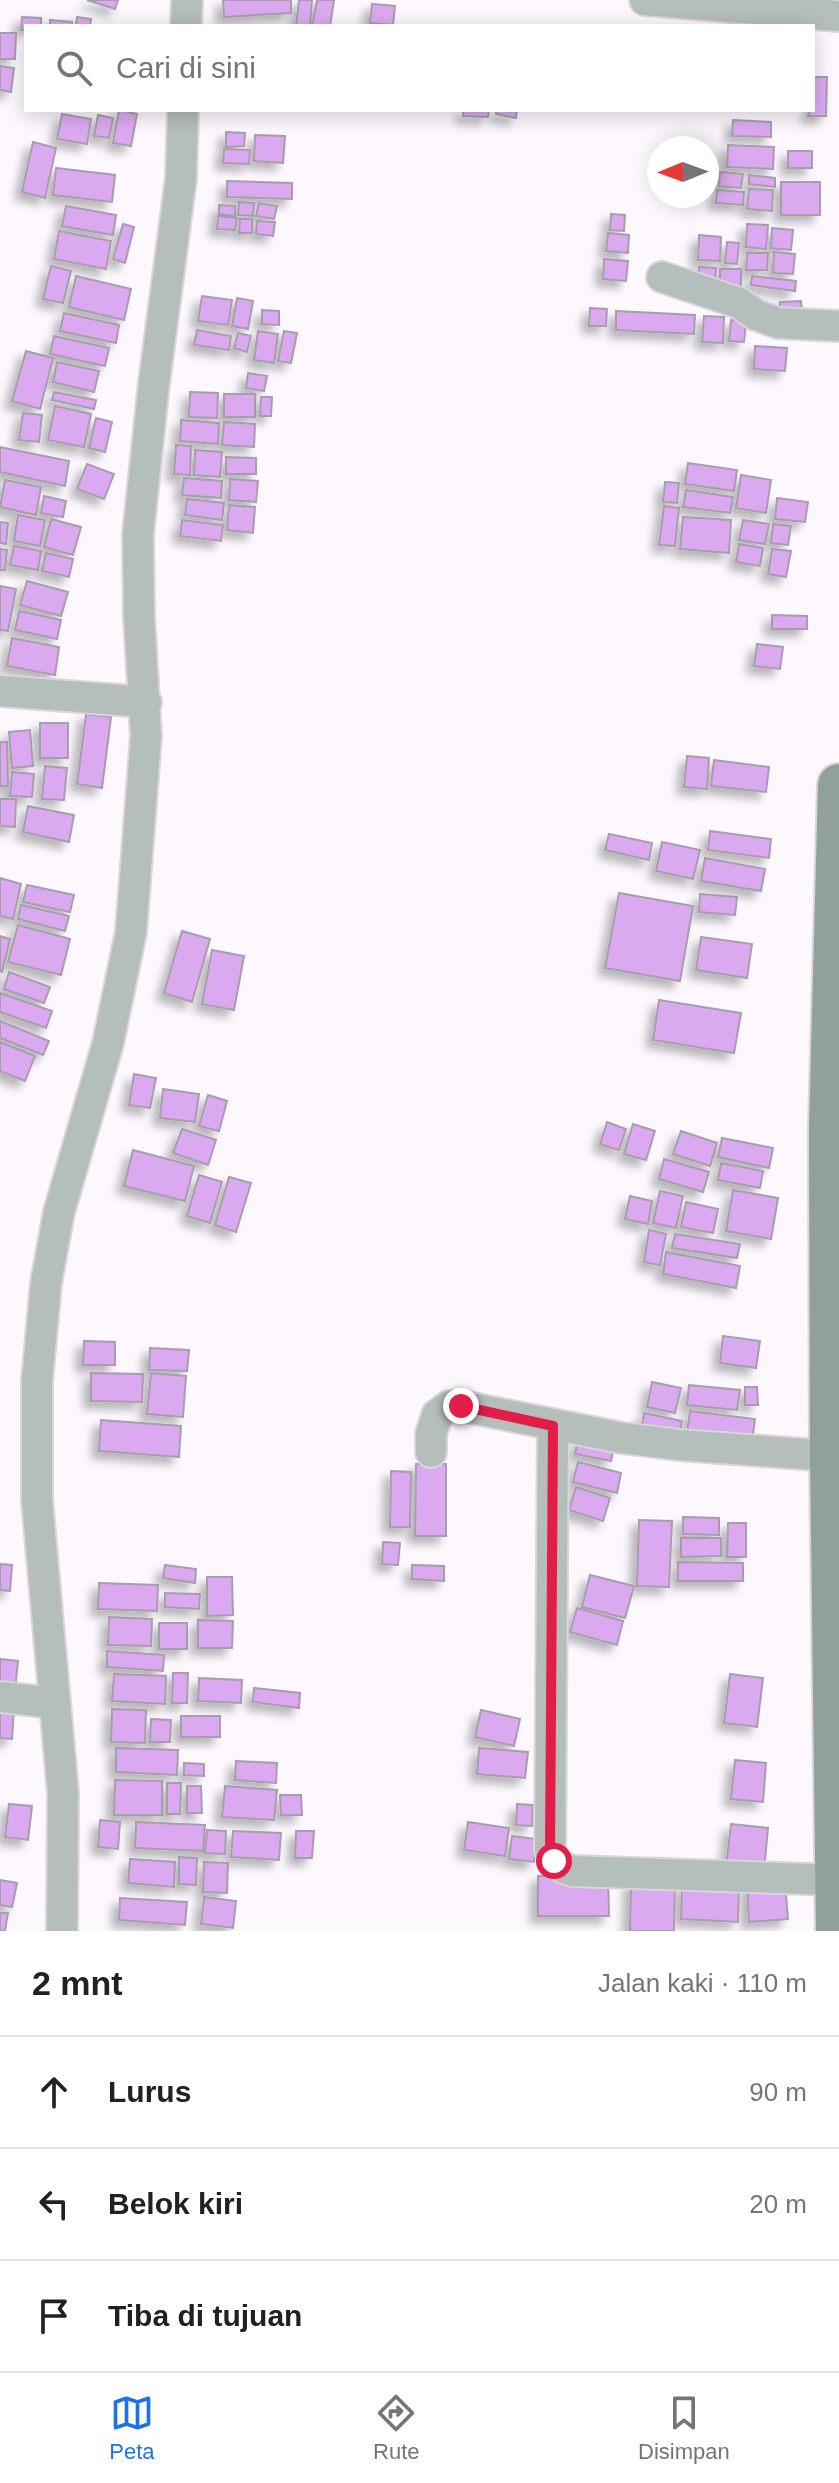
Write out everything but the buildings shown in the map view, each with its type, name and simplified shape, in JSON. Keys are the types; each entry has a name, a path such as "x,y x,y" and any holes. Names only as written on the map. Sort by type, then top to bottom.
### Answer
{"main road":[{"path":"837,1931 831,1456 835,1349 830,1129 839,785"}],"street":[{"path":"186,24 187,0"},
{"path":"645,0 839,16"},
{"path":"62,1931 63,1793 37,1500 37,1381 46,1283 59,1212 108,1043 131,932 142,816 146,702 139,616 138,534 181,178 183,112"},
{"path":"662,277 739,303 756,315 778,323 839,326"},
{"path":"0,691 146,702"},
{"path":"431,1452 433,1424 437,1415 449,1406 461,1406 553,1426 679,1445 831,1456"},
{"path":"553,1426 550,1850 554,1861 558,1866 573,1871 838,1880"},
{"path":"0,1697 55,1703"}],"route":[{"path":"461,1406 553,1426 550,1850 554,1861"}]}
